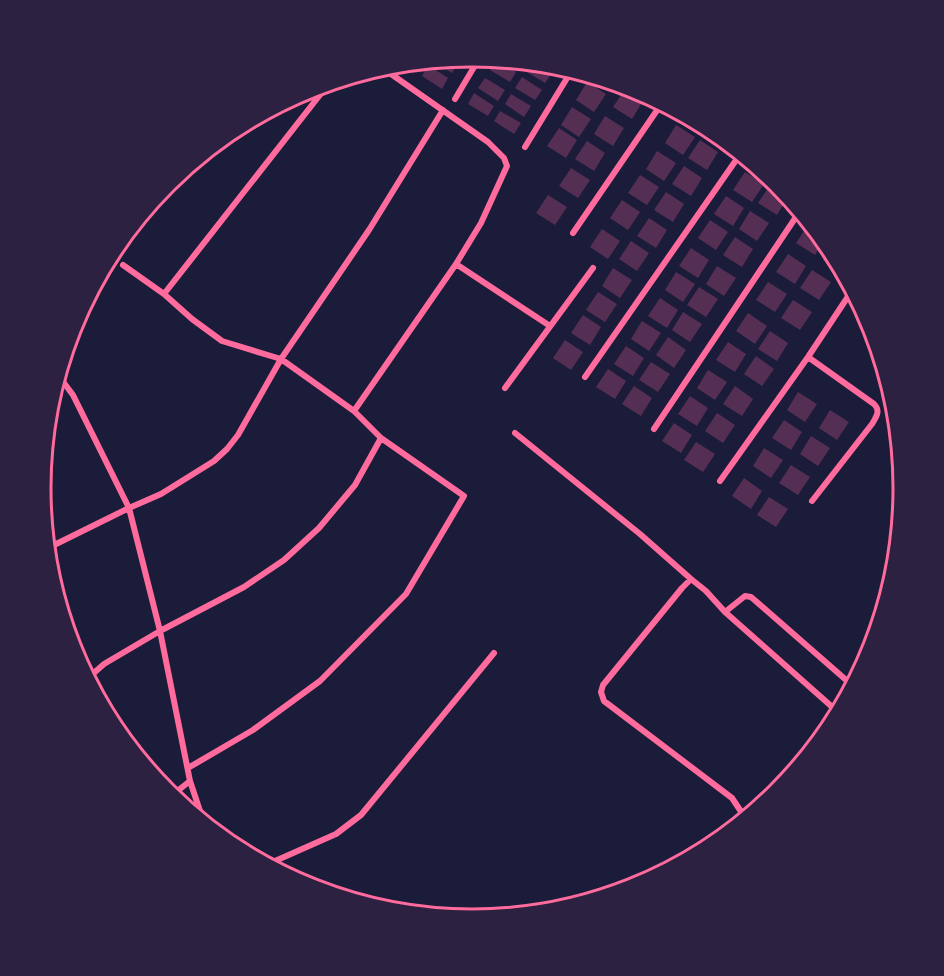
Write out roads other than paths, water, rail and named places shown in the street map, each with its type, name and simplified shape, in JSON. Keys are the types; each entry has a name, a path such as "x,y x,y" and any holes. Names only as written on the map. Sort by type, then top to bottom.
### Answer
{"street":[{"path":"455,99 474,67"},
{"path":"354,411 456,264 481,223 507,166 504,158 488,142 392,75"},
{"path":"525,147 567,78"},
{"path":"164,294 319,96"},
{"path":"55,544 161,494 214,461 227,449 238,435 281,359 369,230 443,110"},
{"path":"573,233 657,110"},
{"path":"585,377 736,160"},
{"path":"654,429 795,218"},
{"path":"456,264 550,326"},
{"path":"123,265 164,294 222,341 281,359 354,411 381,438 464,496 406,594 320,681 253,730 188,768"},
{"path":"505,388 593,268"},
{"path":"720,481 847,297"},
{"path":"808,357 878,408 872,424 812,501"},
{"path":"64,384 73,395 129,508 160,631 190,781 199,809"},
{"path":"515,433 640,534 706,591 725,612 832,707"},
{"path":"94,673 104,664 160,631 244,587 284,560 319,528 355,486 381,438"},
{"path":"691,579 603,685 602,692 604,701 732,798 741,812"},
{"path":"725,612 745,596 751,597 847,680"},
{"path":"276,861 336,834 361,815 494,653"},
{"path":"178,790 190,781"}]}
